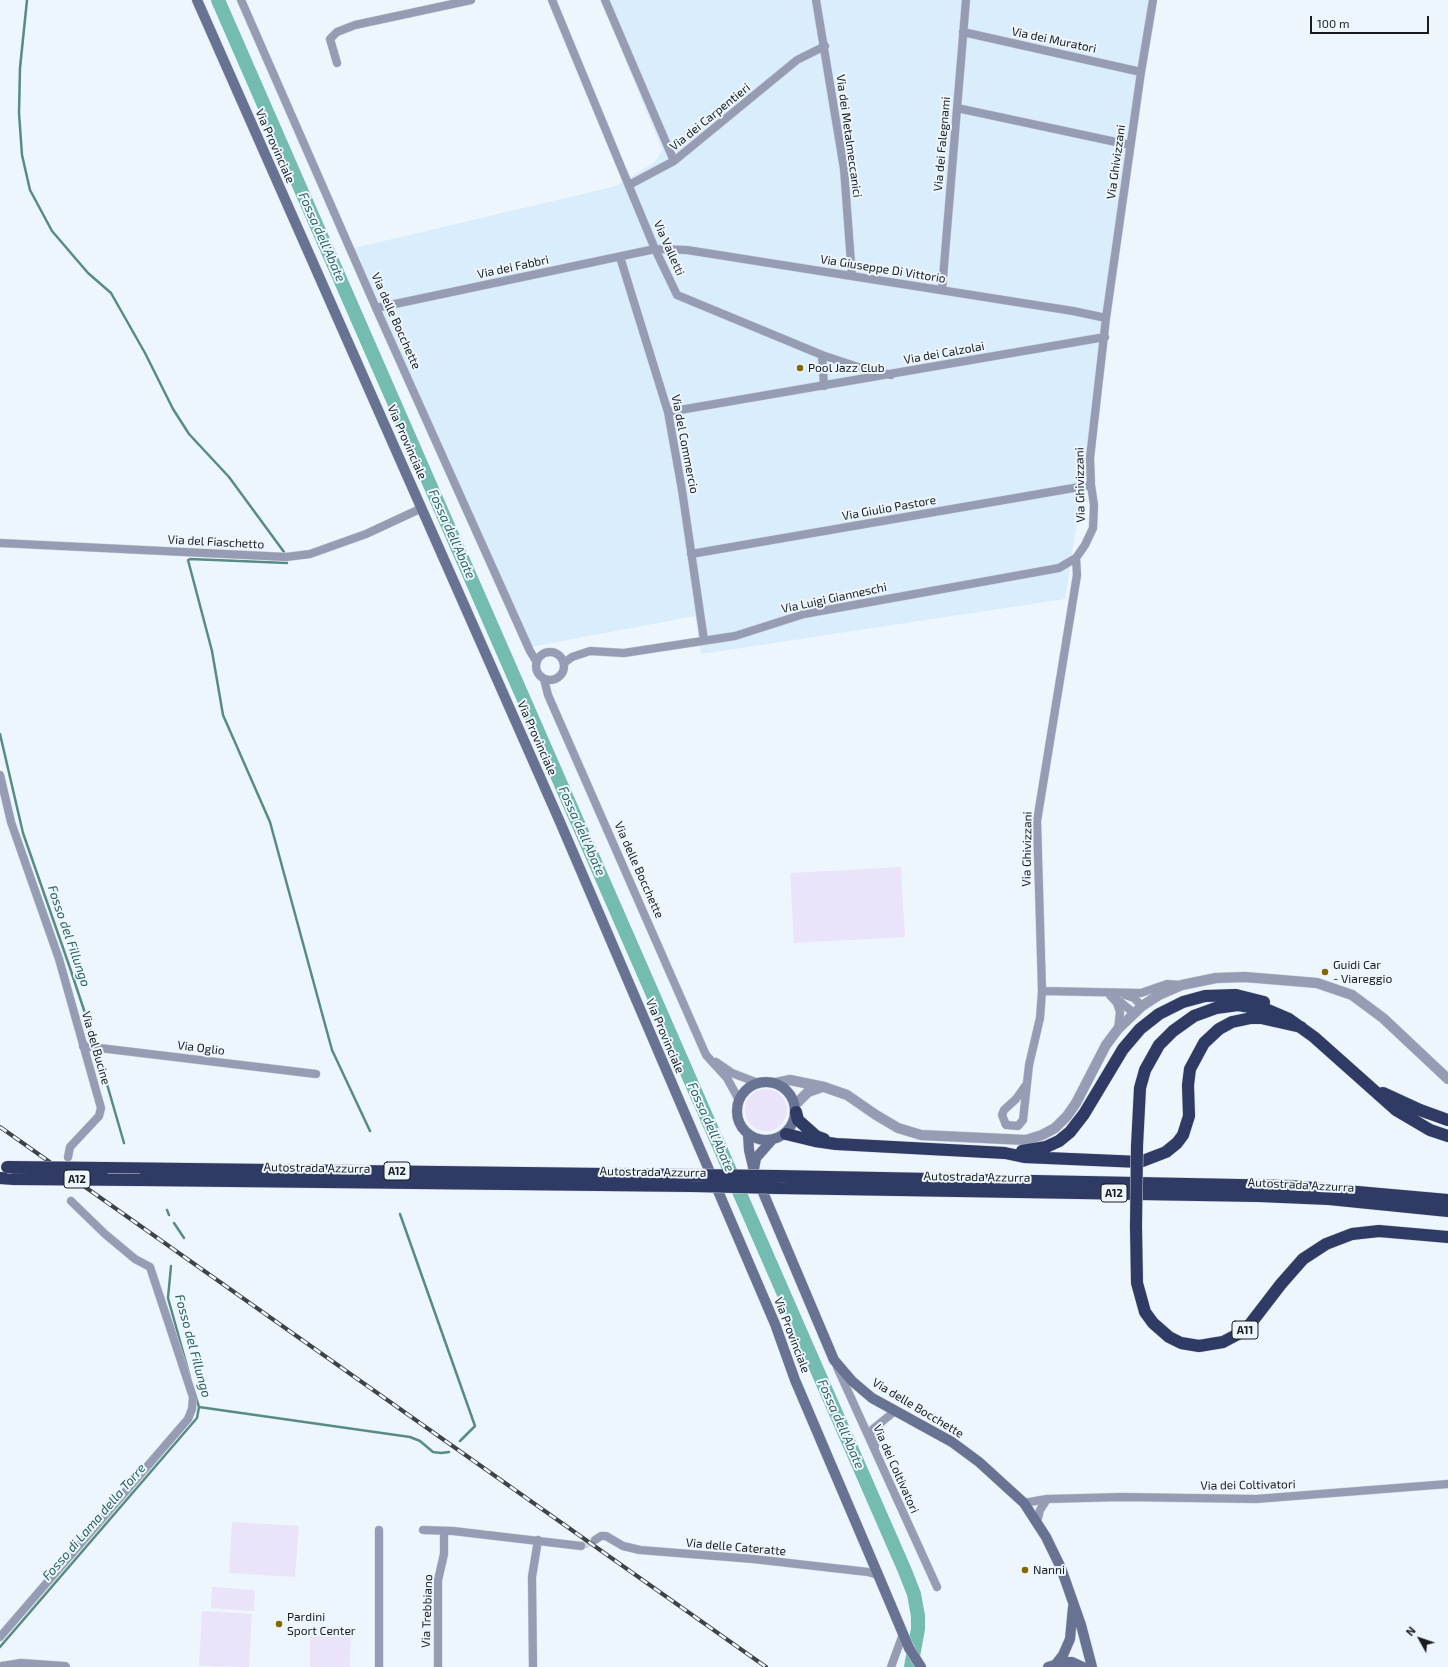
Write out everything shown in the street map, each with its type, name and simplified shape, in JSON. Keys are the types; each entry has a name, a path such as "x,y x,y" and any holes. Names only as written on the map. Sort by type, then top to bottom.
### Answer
{"highway":[{"path":"1005,1154 1046,1146 1059,1141 1080,1121 1130,1040 1150,1021 1172,1007 1204,996 1236,995 1261,1000 1277,1007 1289,1019 1314,1037 1400,1113 1430,1130 1448,1136"},
{"name":"A11","path":"1289,1019 1268,1010 1244,1005 1230,1005 1201,1013 1173,1031 1154,1053 1142,1079 1139,1097 1137,1146 1137,1283 1145,1312 1153,1323 1164,1334 1181,1343 1199,1346 1223,1342 1242,1332 1251,1323 1280,1284 1303,1259 1326,1244 1352,1234 1379,1231 1448,1237"},
{"path":"786,1134 814,1141 836,1144 1005,1154 1024,1157 1140,1162 1161,1155 1177,1143 1186,1127 1189,1111 1188,1085 1190,1069 1198,1052 1210,1037 1227,1025 1246,1018 1261,1018 1301,1027"},
{"path":"1369,1086 1411,1106 1448,1120"},
{"path":"796,1108 798,1120 816,1136 836,1144"},
{"name":"Autostrada Azzurra","path":"3,1167 692,1181"},
{"name":"Autostrada Azzurra","path":"0,1178 140,1180 692,1181 1290,1186 1361,1191 1448,1200"},
{"name":"Autostrada Azzurra","path":"778,1182 1329,1199 1448,1211"}],"main road":[{"name":"Via Provinciale","path":"197,0 560,822 724,1203 775,1324 795,1380 903,1634 909,1648 921,1667"},
{"path":"754,1171 756,1158 771,1141 786,1134 795,1120 796,1108 788,1092 776,1083 758,1083 744,1093 739,1100 737,1107 739,1122 748,1135 759,1140 771,1141"},
{"name":"Via delle Bocchette","path":"748,1135 748,1150 754,1171 834,1360 857,1385 872,1398 952,1442 974,1458 1024,1503 1037,1522 1061,1568 1081,1625 1092,1667"},
{"name":"Via delle Bocchette","path":"1052,1665 1063,1655 1070,1639 1073,1605"},
{"path":"1052,1665 1072,1662 1083,1667"}],"street":[{"name":"Via delle Bocchette","path":"241,0 376,308 530,652 536,661 537,674 548,680 548,695 706,1055"},
{"path":"337,63 330,39 337,32 355,25 471,0"},
{"name":"Via Valletti","path":"552,0 655,249 677,295 822,355 858,367 890,375"},
{"name":"Via dei Carpentieri","path":"605,0 674,161 797,60 825,46"},
{"name":"Via dei Metalmeccanici","path":"816,0 825,46 844,169 852,276"},
{"name":"Via dei Falegnami","path":"942,290 966,0"},
{"name":"Via Ghivizzani","path":"1026,1085 1016,1099 1004,1110 1002,1116 1006,1125 1018,1126 1023,1120 1026,1085 1040,1018 1042,991 1037,821 1077,575 1076,558 1085,545 1093,528 1094,504 1091,485 1090,458 1106,318 1130,145 1153,0"},
{"name":"Via dei Muratori","path":"963,32 1141,72"},
{"path":"957,108 1130,145"},
{"path":"629,185 674,161"},
{"name":"Via dei Fabbri","path":"376,308 620,258 655,249"},
{"name":"Via Giuseppe Di Vittorio","path":"655,249 687,250 1073,311 1106,318"},
{"name":"Via del Commercio","path":"620,258 668,412 704,640"},
{"name":"Via dei Calzolai","path":"668,412 1105,337"},
{"path":"822,355 824,386"},
{"name":"Via Giulio Pastore","path":"691,554 1091,485"},
{"name":"Via del Fiaschetto","path":"0,543 286,557 310,554 366,534 422,508"},
{"name":"Via Luigi Gianneschi","path":"559,655 572,656 590,651 624,653 735,636 804,614 1059,568 1076,558"},
{"path":"530,652 541,654 550,651 559,655 564,663 564,668 560,676 548,680"},
{"path":"536,661 541,654"},
{"name":"Via Luigi Gianneschi","path":"564,663 572,656"},
{"name":"Via del Bucine","path":"0,775 11,822 59,959 87,1047 101,1108 99,1116 70,1147 68,1157"},
{"path":"1042,991 1110,994 1140,993 1167,984 1182,984 1216,978 1244,977 1317,983 1337,989 1369,1006 1448,1079"},
{"path":"776,1083 790,1080 824,1087 847,1095 898,1128 921,1135 1026,1140 1042,1135 1054,1128 1067,1116 1076,1103 1106,1044 1134,1013 1158,996 1182,984"},
{"path":"1110,994 1134,998 1142,1006"},
{"path":"1110,994 1134,1013"},
{"path":"1110,994 1117,1003 1120,1012 1118,1029"},
{"name":"Via Oglio","path":"87,1047 316,1074"},
{"path":"706,1055 732,1073 758,1083"},
{"path":"706,1055 727,1078 739,1100"},
{"path":"796,1108 808,1092 824,1087"},
{"path":"0,1637 188,1419 192,1409 193,1397 150,1267 135,1259 105,1234 71,1201"},
{"name":"Via dei Coltivatori","path":"834,1360 937,1587"},
{"path":"875,1453 873,1429 895,1411"},
{"name":"Via dei Coltivatori","path":"1024,1503 1047,1500 1122,1497 1256,1499 1448,1484"},
{"path":"1037,1522 1040,1510 1047,1500"},
{"path":"379,1530 379,1667"},
{"path":"423,1530 453,1531 581,1546"},
{"name":"Via Trebbiano","path":"438,1667 438,1580 444,1554 444,1531"},
{"name":"Via delle Cateratte","path":"595,1540 601,1536 606,1536 624,1546 647,1551 768,1561 868,1572 878,1575"},
{"path":"533,1667 532,1576 538,1540"},
{"path":"891,1667 903,1634"},
{"path":"0,1663 2,1667 21,1664 65,1667"}],"shaded area":[{"path":"601,0 1150,0 1104,309 1084,477 1065,599 701,654 695,616 531,647 381,314 354,248 616,186 655,162 662,150"},
{"path":"901,867 905,937 794,943 790,873"},
{"path":"762,1089 770,1089 778,1092 784,1098 787,1110 784,1122 778,1128 770,1131 762,1131 754,1128 748,1122 745,1114 745,1106 748,1098 754,1092"},
{"path":"232,1522 299,1526 295,1577 229,1573"},
{"path":"212,1587 255,1590 254,1611 211,1608"},
{"path":"202,1611 252,1614 249,1667 199,1666"},
{"path":"310,1627 351,1628 350,1667 310,1667"}],"waterway":[{"path":"27,0 20,68 19,113 22,155 30,190 52,231 88,273 111,293 145,353 173,409 189,434 229,477 284,552"},
{"name":"Fossa dell'Abate","path":"218,0 905,1571 914,1594 918,1616 918,1629 911,1667"},
{"path":"287,563 188,560 212,651 223,715 270,822 332,1050 370,1131"},
{"name":"Fosso del Fillungo","path":"0,734 23,833 96,1046 124,1143"},
{"name":"Fosso del Fillungo","path":"167,1210 169,1215"},
{"path":"400,1214 475,1426 460,1441"},
{"name":"Fosso del Fillungo","path":"174,1223 184,1238"},
{"name":"Fosso del Fillungo","path":"171,1266 168,1298 190,1377"},
{"name":"Fosso di Lama della Torre","path":"0,1647 197,1418 199,1407 196,1397"},
{"path":"199,1407 410,1437 420,1441 433,1452 449,1452"}],"tunnel":[{"path":"581,1546 595,1540"}],"railway":[{"path":"0,1127 766,1667"}],"place":[{"name":"Pool Jazz Club","path":"800,368"},
{"name":"Guidi Car - Viareggio","path":"1325,972"},
{"name":"Nanni","path":"1025,1570"},
{"name":"Pardini Sport Center","path":"279,1624"}]}
